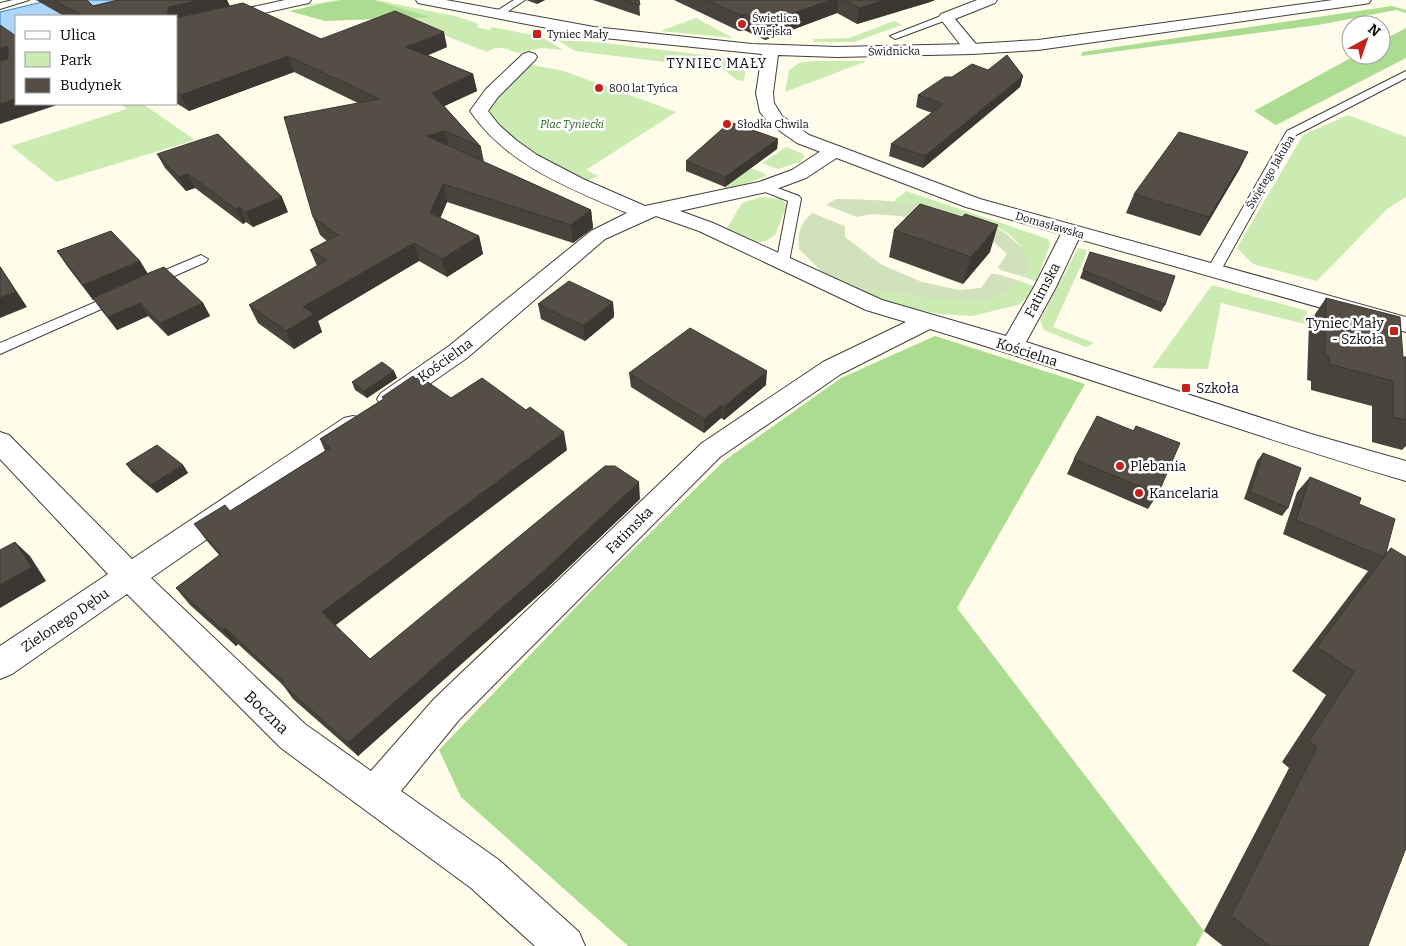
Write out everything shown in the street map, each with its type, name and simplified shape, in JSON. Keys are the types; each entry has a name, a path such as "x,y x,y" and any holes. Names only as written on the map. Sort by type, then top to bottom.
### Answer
{"street":[{"path":"178,29 304,0"},
{"name":"Świdnicka","path":"424,0 594,32 718,46 837,52 972,49 1038,45 1364,0"},
{"path":"972,49 946,17 990,0"},
{"name":"Domasławska","path":"771,50 764,89 766,109 783,128 803,139 973,204 1406,325"},
{"path":"530,57 492,93 479,111 488,126 509,145 545,168 650,211"},
{"name":"Kościelna","path":"130,577 458,352 598,235 650,211 764,187 799,174 834,151"},
{"name":"Kościelna","path":"650,211 706,227 874,305 1012,346 1306,442 1406,471"},
{"name":"Fatimska","path":"1012,346 1045,287 1072,232"},
{"name":"Fatimska","path":"374,795 446,710 711,450 832,368 928,321"},
{"name":"Boczna","path":"0,442 130,577 293,736 485,874 565,946"},
{"name":"Zielonego Dębu","path":"0,664 130,577"}],"lane":[{"path":"0,6 24,0"},
{"path":"498,14 520,0"},
{"path":"895,36 946,17"},
{"name":"Świętego Jakuba","path":"1214,270 1291,133 1406,74"},
{"path":"764,187 796,199 783,264"},
{"path":"0,349 202,259"}],"green space":[{"path":"339,0 376,0 455,16 479,24 476,27 489,30 492,27 542,37 563,50 542,48 518,53 503,48 495,48 487,52 364,4 300,6"},
{"path":"341,0 373,0 430,17 325,21 289,11"},
{"path":"1392,6 1406,10 1406,13 1396,10 1370,15 1341,15 1341,21 1318,25 1081,56 1082,52"},
{"path":"696,18 733,38 660,31"},
{"path":"894,21 902,25 854,42 814,42 813,39 849,38"},
{"path":"1406,28 1406,58 1276,125 1254,111 1341,63 1341,65 1391,65 1391,36"},
{"path":"557,40 596,42 733,59 744,66 745,75 743,81 740,81 721,69 575,51"},
{"path":"813,61 867,61 785,92 789,70 799,63"},
{"name":"Plac Tyniecki","path":"527,64 564,71 676,112 586,170 598,176 584,182 528,151 501,129 492,118 490,108 495,97"},
{"path":"121,105 144,105 195,140 56,182 11,146 127,109"},
{"path":"1348,115 1406,137 1406,197 1387,209 1317,281 1253,264 1237,248 1303,135"},
{"path":"786,147 803,154 804,157 800,162 778,169 762,163"},
{"path":"751,168 766,176 737,187 722,190"},
{"path":"906,191 1048,239 1050,245 1036,281 1024,277 1030,269 1024,253 1017,242 1008,234 993,225 894,201"},
{"path":"762,197 782,199 787,206 775,235 766,241 749,244 736,239 727,228 742,203"},
{"path":"836,199 917,204 948,210 977,219 1002,231 1021,248 1030,269 1024,277 1001,270 998,267 1007,254 995,243 900,216 872,214 857,217 826,205"},
{"path":"812,213 845,226 845,237 882,265 922,282 959,290 981,288 991,274 1020,281 1005,294 980,302 920,297 855,288 825,275 799,249 800,229"},
{"path":"1078,248 1087,250 1053,327 1094,343 1086,347 1044,330 1040,320"},
{"path":"1020,281 1034,286 1030,295 1018,305 972,316 941,314 902,307 876,299 855,288 920,297 1005,294"},
{"path":"1212,285 1307,311 1305,324 1221,303 1208,369 1152,368"},
{"path":"935,336 1085,384 957,608 1204,931 1196,946 628,946 461,797 439,750 603,579 724,461 841,378"}],"water":[{"path":"51,0 154,0 98,15 15,15 15,35 0,39 0,12"}],"building":[{"path":"54,0 87,0 93,6 118,0 200,0 169,7 167,15 81,15"},
{"path":"623,0 639,0 640,5"},
{"path":"707,0 831,0 766,23 744,14 740,15"},
{"path":"844,0 886,0 859,8"},
{"path":"243,3 321,39 395,11 444,32 406,47 473,74 432,93 481,147 445,131 427,136 591,210 571,225 443,184 430,213 479,236 442,259 414,243 303,307 314,314 286,331 249,305 327,260 310,250 338,235 313,217 284,117 379,99 288,56 181,95 178,93 178,18"},
{"path":"0,25 15,35 15,98 0,104 0,61 8,59 8,46 0,48"},
{"path":"1007,55 1023,76 925,156 891,144 943,104 918,95 945,77 952,77 972,64 988,70"},
{"path":"730,122 778,139 725,177 686,161"},
{"path":"1179,132 1248,152 1209,217 1134,194"},
{"path":"218,134 282,197 246,212 240,207 236,209 188,174 179,177 157,154"},
{"path":"920,204 962,217 965,214 998,225 971,257 894,230"},
{"path":"111,231 140,261 83,285 57,251"},
{"path":"1090,252 1175,276 1165,305 1083,270"},
{"path":"0,267 16,292 0,298"},
{"path":"164,267 203,303 160,323 140,303 108,317 93,298 151,272"},
{"path":"569,281 613,302 583,326 538,304"},
{"path":"1326,298 1400,317 1403,357 1406,357 1406,420 1393,417 1393,381 1329,364 1329,356 1325,355"},
{"path":"690,328 767,371 724,407 722,405 704,419 629,373"},
{"path":"382,362 394,371 364,391 352,382"},
{"path":"413,376 416,379 419,376 451,398 482,378 526,410 530,407 564,432 322,612 370,659 605,466 615,466 639,482 545,570 348,743 282,684 284,682 225,628 223,630 176,588 221,554 194,524 225,505 230,511 330,448 320,439 384,399 382,397"},
{"name":"Plebania","path":"1097,416 1134,431 1136,426 1180,443 1158,494 1074,459"},
{"path":"157,445 183,465 151,485 126,464"},
{"path":"1263,453 1301,468 1288,508 1250,492"},
{"path":"1310,477 1361,498 1359,504 1395,519 1386,553 1383,557 1296,520"},
{"path":"15,542 32,567 0,585 0,550"},
{"path":"1391,548 1406,557 1406,848 1368,946 1270,946 1231,916 1317,747 1309,741 1354,672 1317,647"}],"place":[{"name":"Świetlica Wiejska","path":"742,24"},
{"name":"Tyniec Mały","path":"537,34"},
{"name":"800 lat Tyńca","path":"599,88"},
{"name":"Słodka Chwila","path":"727,124"},
{"name":"Tyniec Mały - Szkoła","path":"1394,331"},
{"name":"Szkoła","path":"1186,388"},
{"name":"Plebania","path":"1120,466"},
{"name":"Kancelaria","path":"1139,493"}],"district":[{"name":"TYNIEC MAŁY","path":"717,63"}]}
